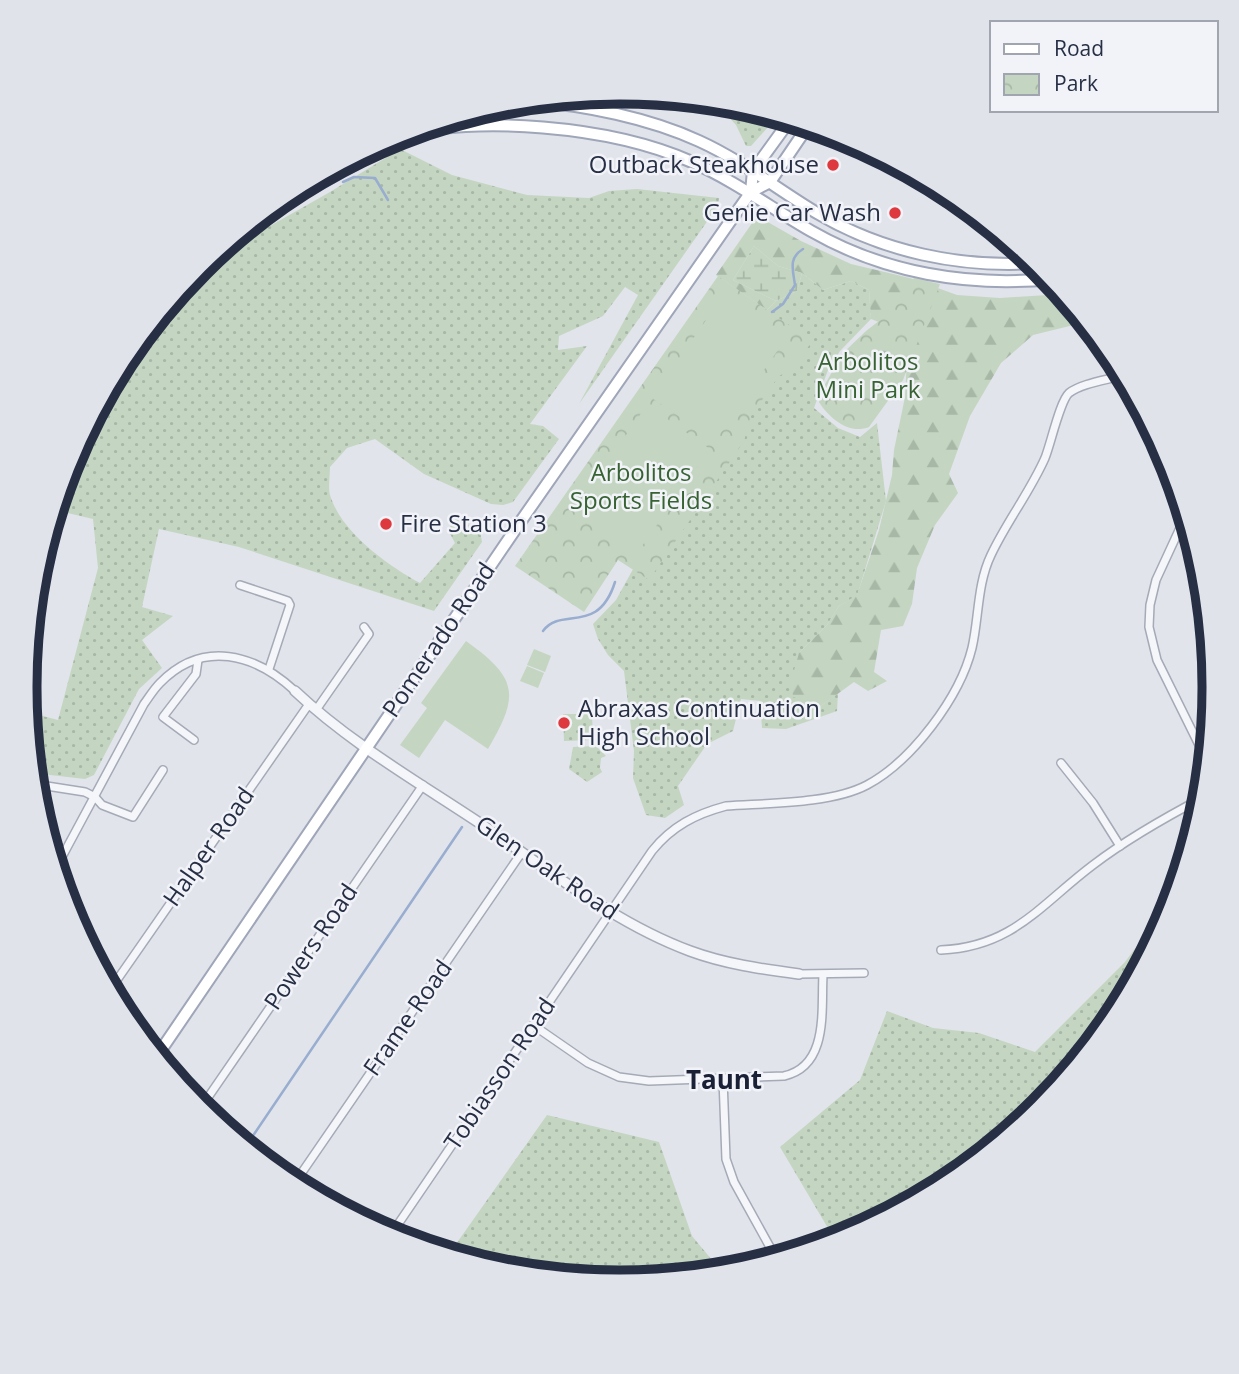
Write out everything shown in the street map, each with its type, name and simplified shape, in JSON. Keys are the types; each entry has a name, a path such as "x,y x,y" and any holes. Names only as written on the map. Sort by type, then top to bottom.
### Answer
{"main road":[{"path":"577,105 621,115 699,141 832,222 877,242 960,261 1020,263"},
{"path":"456,128 512,126 602,134 690,161 751,192 826,239 894,266 933,275 986,282 1036,280"},
{"name":"Pomerado Road","path":"751,192 753,172 784,128"},
{"name":"Pomerado Road","path":"162,1048 366,747 751,192 770,182 802,134"}],"street":[{"name":"Tobiasson Road","path":"397,1225 659,843 683,822 709,810 726,806 836,797 867,785 885,773 924,736 957,687 972,649 981,586 990,556 1036,479 1051,444 1063,401 1076,389 1113,378"},
{"path":"1180,529 1156,580 1150,605 1149,627 1157,660 1199,745"},
{"path":"62,856 144,704 160,683 175,671 198,660 221,656 246,659 269,669 290,605 288,601 240,585"},
{"name":"Halper Road","path":"117,981 312,707 369,634 365,627"},
{"path":"194,740 163,717 196,674 198,660"},
{"name":"Glen Oak Road","path":"269,669 312,707 366,747 638,928 690,951 741,966 799,974 864,973"},
{"path":"1061,763 1093,803 1120,846"},
{"path":"46,786 85,792 102,805 133,817 163,769"},
{"name":"Powers Road","path":"207,1099 423,785"},
{"path":"941,950 974,946 1024,923 1120,846 1190,805"},
{"name":"Frame Road","path":"300,1175 522,852"},
{"path":"533,1025 587,1063 619,1077 649,1081 784,1076 794,1074 805,1066 817,1051 824,975"},
{"path":"723,1079 726,1159 733,1182 771,1250"}],"green space":[{"path":"726,114 771,124 751,146 746,146 736,125"},
{"path":"400,149 452,175 527,195 589,198 609,191 637,189 719,198 718,206 579,404 638,295 625,287 603,316 559,336 558,350 587,346 530,424 543,426 559,439 513,502 491,504 424,474 375,439 347,448 330,467 330,495 344,522 380,557 420,583 455,543 448,530 456,518 480,531 482,542 434,611 239,547 159,529 142,607 173,616 142,640 162,668 139,689 94,775 85,779 44,774 38,715 58,720 98,568 93,519 64,512 97,429 135,363 157,332 207,275 249,238"},
{"path":"757,216 801,241 851,264 910,278 957,295 1000,298 1050,295 1076,325 1033,335 1001,363 970,416 949,474 958,493 935,525 917,568 912,604 903,626 881,630 874,672 887,681 868,691 854,682 821,706 793,697 791,681 799,653 827,625 839,606 857,595 879,530 892,475 894,450 905,397 907,358 915,336 871,319 869,290 851,281 823,290 802,273 778,266 754,246 733,280 776,301 767,310 716,275"},
{"path":"754,246 778,266 802,273 797,291 776,301 733,280"},
{"path":"802,273 823,290 851,281 869,290 871,319 840,351 828,370 814,408 838,428 860,437 877,423 886,501 857,596 839,606 827,625 799,653 821,706 838,693 837,711 786,729 762,728 760,701 741,699 733,731 707,744 678,786 684,805 665,818 646,815 633,778 634,751 624,671 608,655 593,624 616,600 770,321 767,310 776,301 797,291"},
{"name":"Arbolitos Sports Fields","path":"718,276 812,341 797,364 778,377 751,416 744,441 649,580 618,560 584,612 515,566"},
{"name":"Arbolitos Mini Park","path":"914,278 940,284 903,380 869,427 854,429 840,424 819,402 823,388 842,354 893,310"},
{"path":"724,294 787,337 715,441 652,398"},
{"path":"647,405 710,449 638,552 575,508"},
{"path":"466,641 496,666 504,677 509,701 505,715 488,749 445,720 419,758 400,745 427,708 421,703"},
{"path":"534,649 551,656 545,672 527,665"},
{"path":"527,666 544,673 538,688 520,681"},
{"path":"563,714 592,714 593,740 564,741"},
{"path":"596,746 606,756 601,758 602,772 587,782 569,769 573,747"},
{"path":"1149,929 1104,1011 1082,1042 1032,1099 1004,1125 943,1172 877,1210 829,1230 780,1147 860,1080 887,1011 933,1028 979,1033 1035,1052 1125,962"},
{"path":"547,1115 659,1142 692,1236 714,1262 658,1269 581,1269 506,1259 455,1246"}],"waterway":[{"path":"288,208 378,158"},
{"path":"343,182 354,177 375,178 388,200"},
{"path":"772,312 783,304 795,285 793,260 803,249"},
{"path":"543,631 559,620 589,615 599,609 608,599 615,582"},
{"path":"251,1138 462,827"}],"place":[{"name":"Outback Steakhouse","path":"833,165"},
{"name":"Genie Car Wash","path":"895,213"},
{"name":"Fire Station 3","path":"386,524"},
{"name":"Abraxas Continuation High School","path":"564,723"}],"district":[{"name":"Taunt","path":"724,1080"}]}
